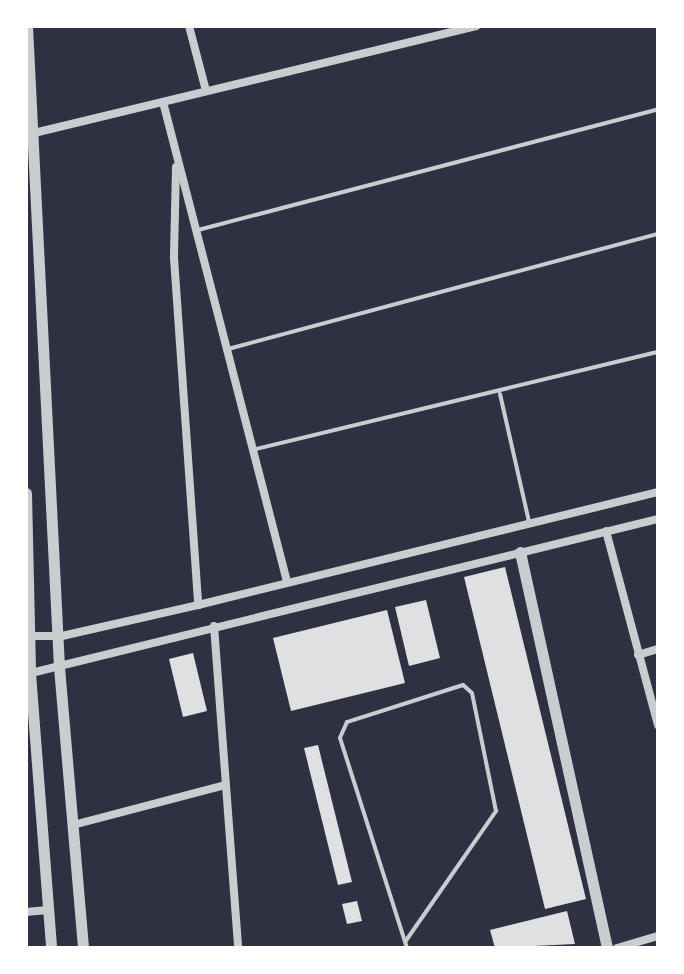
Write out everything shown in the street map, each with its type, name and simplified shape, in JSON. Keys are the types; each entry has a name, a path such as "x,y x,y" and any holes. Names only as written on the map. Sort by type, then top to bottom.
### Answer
{"street":[{"path":"27,26 62,636 59,667 83,948"},
{"path":"189,26 206,91"},
{"path":"34,133 476,26"},
{"path":"163,102 198,230 250,450 287,581"},
{"path":"176,156 174,258 198,605"},
{"path":"29,635 62,636 658,492"},
{"path":"26,493 28,674 51,948"},
{"path":"28,674 658,519"},
{"path":"606,531 658,725"},
{"path":"520,552 607,948"},
{"path":"214,626 238,948"},
{"path":"638,655 658,649"},
{"path":"73,825 225,785"},
{"path":"26,912 48,910"},
{"path":"617,948 658,936"}],"lane":[{"path":"198,230 658,109"},
{"path":"227,350 658,234"},
{"path":"250,450 500,393 658,352"},
{"path":"500,393 529,524"},
{"path":"463,685 472,693 496,811 406,945 340,738 347,722 463,685"}],"building":[{"path":"505,567 586,899 545,909 464,577"},
{"path":"426,600 440,658 409,666 395,607"},
{"path":"387,610 405,683 291,711 273,638"},
{"path":"193,653 207,711 183,717 169,659"},
{"path":"318,745 352,882 338,885 304,748"},
{"path":"357,901 362,921 347,924 342,904"},
{"path":"567,911 575,944 495,948 490,930"}]}
